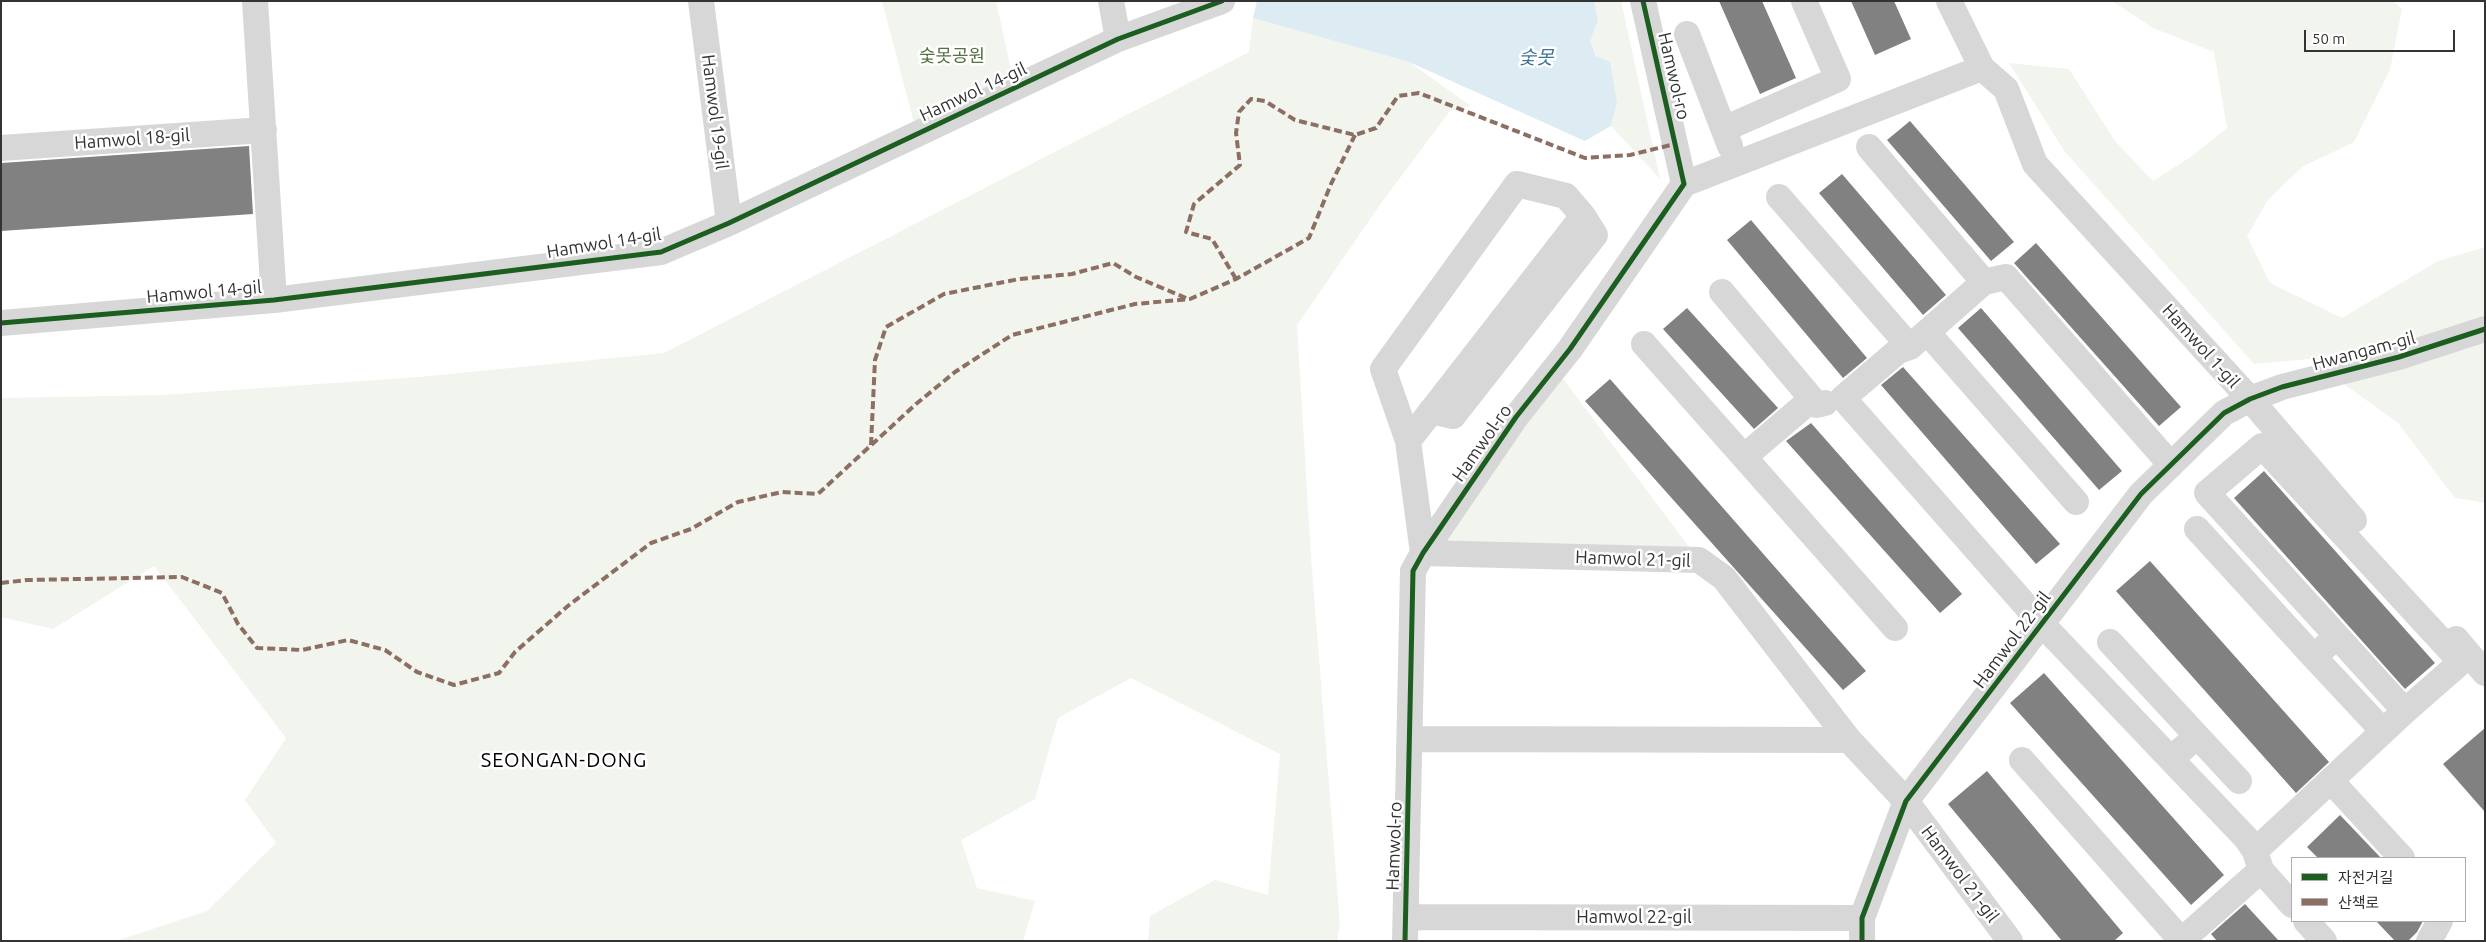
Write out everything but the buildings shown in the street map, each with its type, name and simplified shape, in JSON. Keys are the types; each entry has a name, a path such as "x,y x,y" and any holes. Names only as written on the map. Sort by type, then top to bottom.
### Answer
{"street":[{"path":"255,1 274,300"},
{"name":"Hamwol 19-gil","path":"701,1 729,223"},
{"path":"1111,1 1118,39"},
{"name":"Hamwol 14-gil","path":"1,323 274,300 661,252 729,223 1118,39 1222,1"},
{"name":"Hamwol-ro","path":"1405,929 1413,571 1423,553 1516,417 1570,349 1684,184 1643,1"},
{"path":"1724,130 1838,79 1804,1"},
{"name":"Hamwol 1-gil","path":"1949,1 1982,68 2006,89 2035,164 2250,399 2485,672"},
{"path":"1687,34 1736,163"},
{"path":"1684,184 1982,68"},
{"name":"Hamwol 18-gil","path":"1,148 264,130"},
{"path":"1869,147 1984,282"},
{"path":"1408,441 1583,216 1566,196 1517,184 1383,369 1408,441 1423,553"},
{"path":"1779,197 2076,502"},
{"path":"1722,292 1817,405 1843,398 1898,351 1918,340 1984,282 2006,277 2171,465"},
{"name":"Hwangam-gil","path":"2250,399 2282,387 2399,357 2485,329"},
{"path":"1644,344 1895,628"},
{"path":"1744,457 1812,398"},
{"path":"1843,398 2042,624 2170,759 2258,860 2291,904"},
{"name":"Hamwol 22-gil","path":"1405,929 1862,929 1906,801 2141,494 2224,414 2250,399"},
{"path":"2022,760 2181,941 2331,780 2461,662 2262,446 2207,493 2405,711"},
{"path":"2197,529 2382,732"},
{"name":"Hamwol 21-gil","path":"1423,553 1699,560 1724,578 1848,740 1906,801 2010,941"},
{"path":"2314,657 2337,636"},
{"path":"2110,642 2240,781"},
{"path":"2170,759 2197,736"},
{"path":"1410,739 1848,740"},
{"path":"2331,780 2401,857"},
{"path":"2307,922 2324,941"},
{"path":"2429,941 2439,922"}],"green space":[{"name":"숯못공원","path":"882,1 996,1 1015,88 917,134"},
{"path":"1594,1 1621,1 1660,179 1611,126 1617,102 1590,41 1598,21"},
{"path":"2112,1 2393,1 2402,9 2390,70 2354,142 2302,167 2268,200 2247,236 2270,283 2342,318 2438,261 2485,247 2485,503 2455,498 2398,423 2309,359 2254,364 2065,152 2009,63 2069,69 2115,141 2153,181 2192,156 2227,128 2214,52 2153,28"},
{"path":"1253,18 1409,62 1471,106 1450,111 1382,202 1297,325 1311,556 1340,924 1337,941 1148,941 1150,916 1215,880 1268,895 1280,754 1131,678 1058,718 1035,799 961,840 977,888 1035,901 1023,941 116,941 207,911 276,843 245,800 286,738 154,566 53,629 1,617 1,398 162,395 419,377 664,353 1249,52"},
{"path":"1555,368 1699,560 1423,553"}],"water":[{"name":"숯못","path":"1257,1 1594,1 1598,21 1590,41 1596,56 1610,62 1617,102 1611,126 1585,141 1409,62 1253,18"}],"marked path":[{"path":"1236,279 1212,239 1186,232 1194,204 1240,165 1236,133 1239,112 1251,99 1265,101 1295,120 1355,135 1376,128 1398,96 1419,93 1585,158 1630,155 1675,144"},
{"path":"1,583 27,580 182,577 222,593 238,624 257,648 302,650 348,640 385,650 417,672 454,685 499,673 515,652 569,605 651,543 691,529 738,502 782,492 818,494 916,404 955,372 1012,335 1135,304 1190,299 1236,279 1309,238 1331,184 1355,135"},
{"path":"871,445 875,360 886,327 944,294 1019,279 1072,274 1113,263 1136,277 1186,298"}],"cycle path":[{"path":"1,323 274,300 661,252 729,223 1118,39 1222,1"},
{"path":"1405,941 1413,571 1423,553 1516,417 1570,349 1684,184 1643,1"},
{"path":"1862,941 1862,918 1906,801 2141,494 2224,413 2250,399 2282,387 2399,357 2485,329"}],"district":[{"name":"SEONGAN-DONG","path":"564,760"}]}
